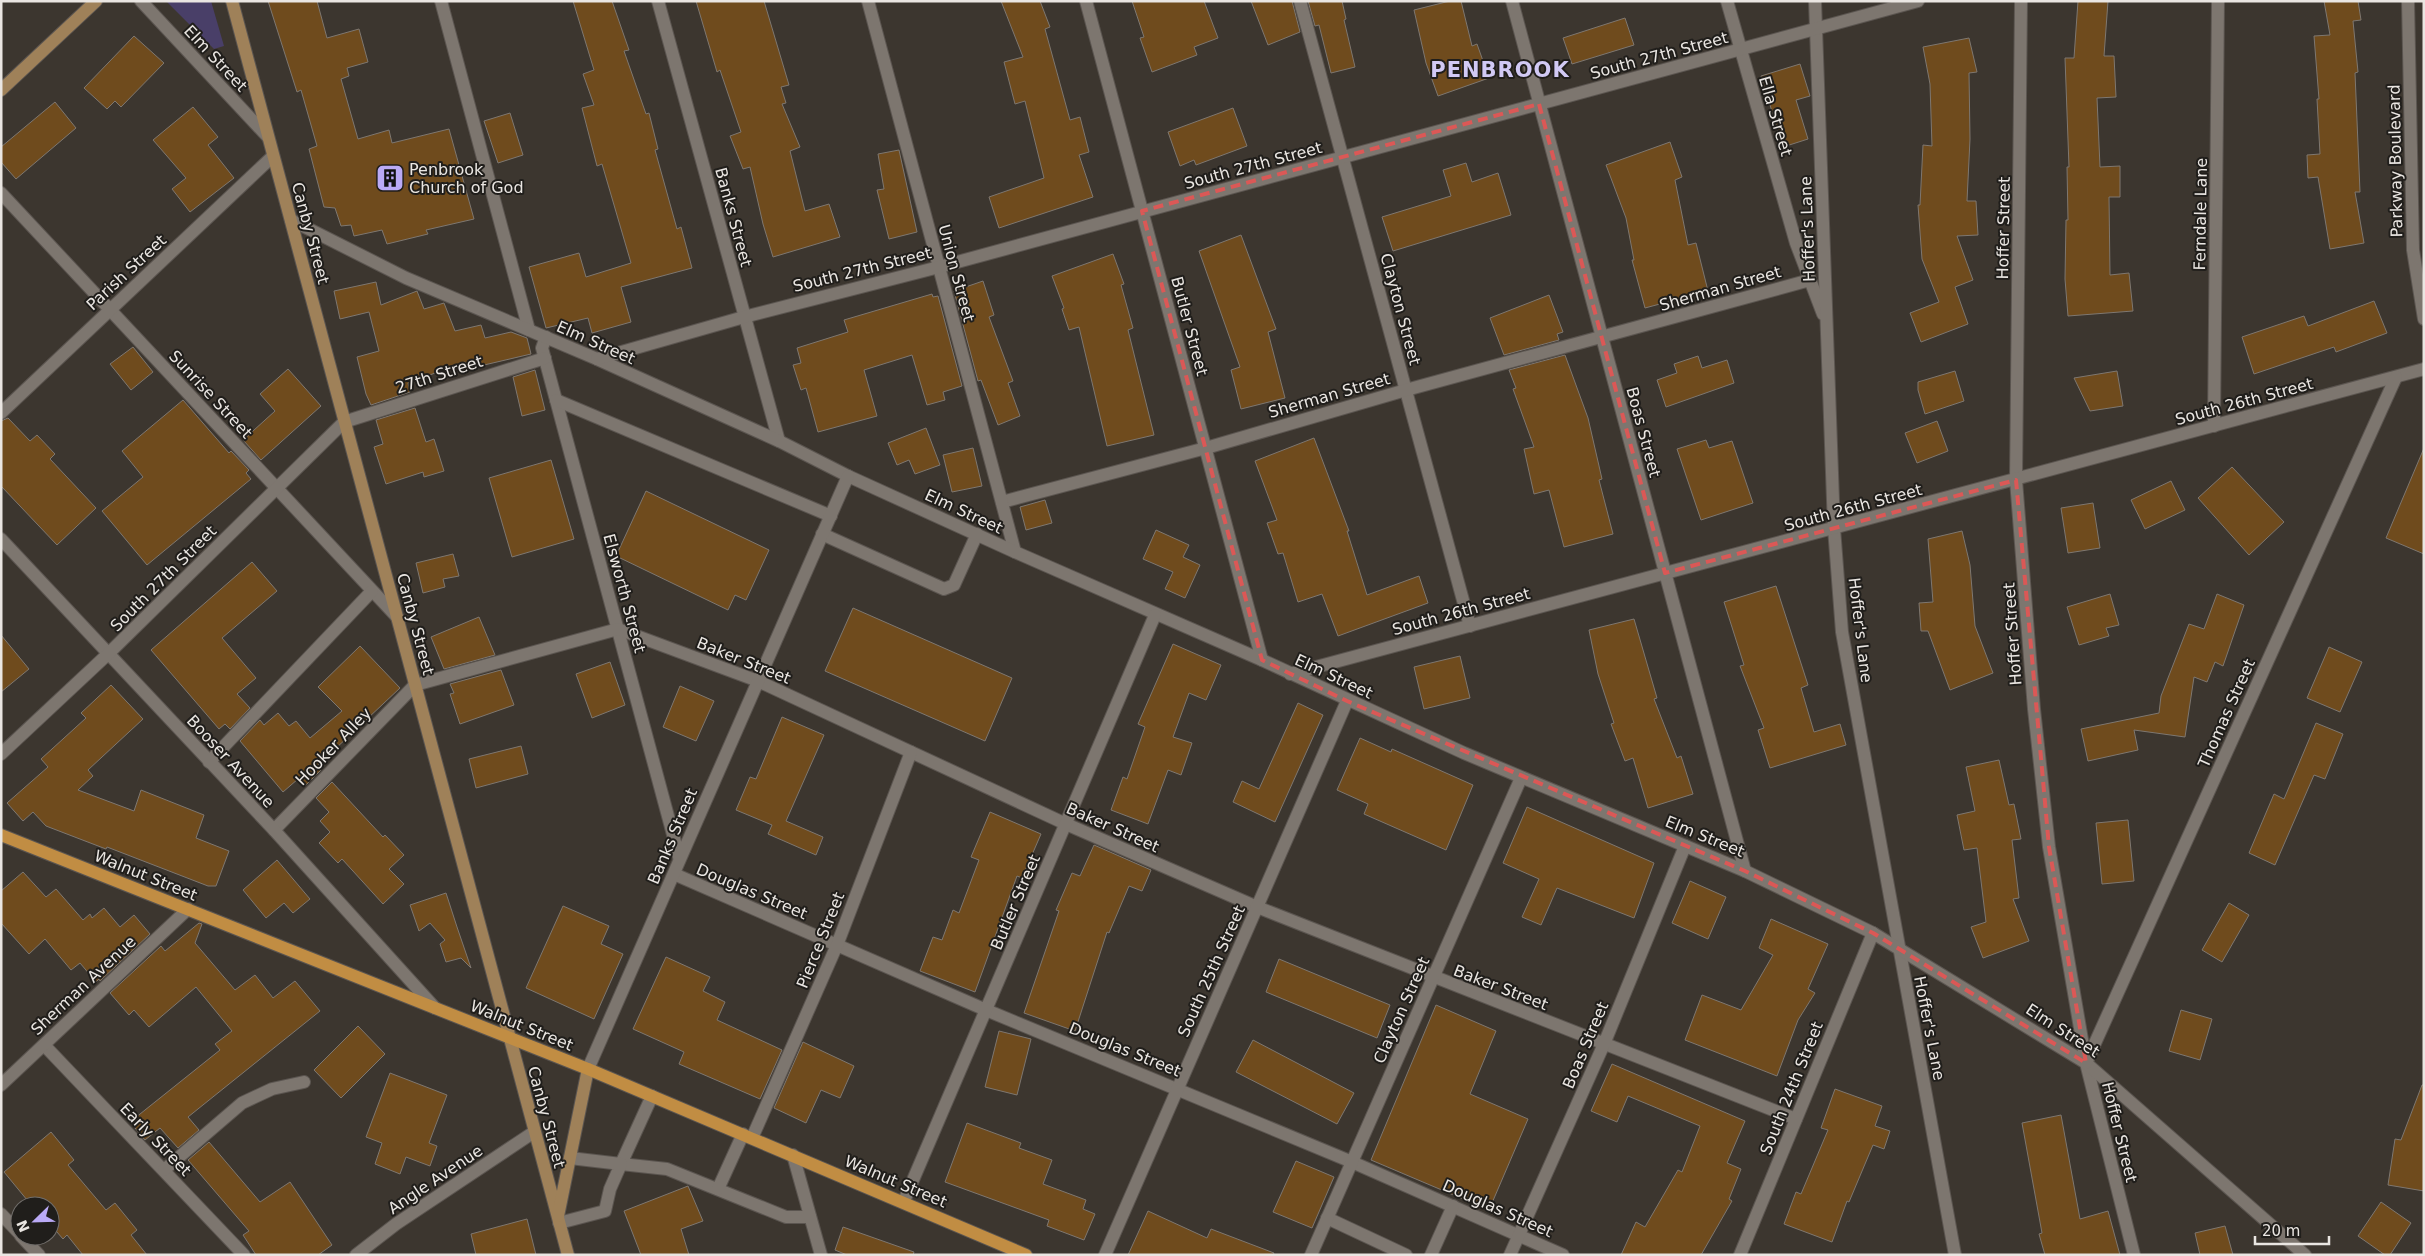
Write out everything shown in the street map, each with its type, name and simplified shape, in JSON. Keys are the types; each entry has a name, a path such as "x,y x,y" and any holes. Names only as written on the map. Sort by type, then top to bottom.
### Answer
{"main road":[{"path":"1,90 96,1"},
{"name":"Canby Street","path":"232,1 568,1255"},
{"name":"Walnut Street","path":"1,834 588,1069 904,1201 1026,1255"},
{"name":"Banks Street","path":"558,1221 588,1069"}],"street":[{"name":"Elm Street","path":"141,1 267,136"},
{"path":"441,1 530,330"},
{"name":"Banks Street","path":"658,1 779,442"},
{"name":"Union Street","path":"868,1 1015,552"},
{"name":"Butler Street","path":"1086,1 1262,660"},
{"name":"Clayton Street","path":"1300,1 1470,626"},
{"name":"Boas Street","path":"1512,1 1746,871"},
{"name":"Ella Street","path":"1727,1 1796,243 1827,323"},
{"name":"Hoffer's Lane","path":"1815,1 1834,528 1842,632 1955,1255"},
{"name":"South 27th Street","path":"597,360 744,317 939,267 1918,1"},
{"name":"Hoffer Street","path":"2021,1 2016,480 2034,709 2049,847 2086,1062 2134,1255"},
{"name":"Ferndale Lane","path":"2214,426 2218,1"},
{"name":"Parkway Boulevard","path":"2408,1 2412,250 2424,319"},
{"name":"Parish Street","path":"1,413 273,156"},
{"name":"Sunrise Street","path":"1,193 397,617"},
{"name":"Elm Street","path":"291,220 406,278 546,337 779,442 848,476 1015,552 1155,615 1262,660 1347,701 1521,778 1746,871 1873,933 2086,1062 2305,1255"},
{"name":"Sherman Street","path":"1002,502 1206,448 1406,390 1810,280"},
{"name":"Elsworth Street","path":"546,337 542,348 679,857"},
{"name":"27th Street","path":"344,422 545,358"},
{"name":"South 26th Street","path":"1290,674 2424,369"},
{"name":"Thomas Street","path":"2086,1062 2396,377"},
{"path":"556,400 831,516"},
{"name":"South 27th Street","path":"1,754 109,653 344,422"},
{"name":"Banks Street","path":"588,1069 674,874 679,857 848,476"},
{"path":"822,534 944,589 954,585 977,534"},
{"name":"Booser Avenue","path":"1,539 274,830 434,1008"},
{"path":"210,762 372,591"},
{"name":"Butler Street","path":"904,1201 1155,615"},
{"path":"415,685 618,629"},
{"name":"Baker Street","path":"618,629 758,681 1066,824 1257,907 1433,978 1796,1119"},
{"name":"Hooker Alley","path":"274,830 415,685"},
{"name":"South 25th Street","path":"1105,1255 1347,701"},
{"name":"Pierce Street","path":"718,1189 748,1136 837,945 911,752"},
{"name":"Clayton Street","path":"1311,1255 1521,778"},
{"name":"Boas Street","path":"1510,1255 1604,1044 1685,846"},
{"name":"Douglas Street","path":"674,874 986,1010 1352,1162 1563,1255"},
{"name":"Sherman Avenue","path":"1,1085 188,909"},
{"name":"South 24th Street","path":"1740,1255 1873,933"},
{"name":"Early Street","path":"44,1045 244,1255"},
{"path":"164,1170 242,1103 272,1089 304,1082"},
{"path":"558,1221 605,1211 610,1189 652,1096"},
{"name":"Angle Avenue","path":"361,1253 396,1224 534,1132"},
{"path":"793,1155 821,1255"},
{"path":"570,1158 667,1169 786,1217 810,1217"},
{"path":"1431,1255 1453,1206"},
{"path":"1,1214 10,1223"},
{"path":"1327,1218 1406,1255"}],"highlighted area":[{"path":"1539,104 1665,573 2016,480 2049,847 2086,1063 1873,933 1745,871 1347,701 1262,660 1142,211"}],"shaded area":[{"path":"166,1 211,1 224,46 214,49"}],"building":[{"name":"Penbrook Church of God","path":"268,1 317,1 327,38 359,29 368,62 347,68 349,76 341,79 358,139 389,130 392,143 449,129 474,219 426,230 428,234 387,244 382,230 354,236 351,225 341,226 335,208 324,207 309,149 317,146 301,90 297,92"},
{"path":"573,1 612,1 629,50 624,51 646,114 649,113 658,149 655,150 677,229 681,227 692,268 621,287 631,322 592,333 588,318 546,328 529,267 579,253 586,277 631,263 602,164 597,166 582,108 594,105 583,74 594,70"},
{"path":"696,1 764,1 789,85 781,87 786,103 782,104 800,147 790,151 805,211 829,204 840,237 773,257 763,224 750,167 743,169 730,136 741,132 720,70 717,72"},
{"path":"1001,1 1040,1 1050,27 1045,29 1070,120 1080,117 1089,152 1079,155 1093,197 999,228 989,197 1044,178 1025,101 1015,104 1004,62 1023,57"},
{"path":"1132,1 1204,1 1218,38 1194,47 1197,55 1152,72 1140,38 1144,37"},
{"path":"1251,1 1292,1 1300,32 1268,45"},
{"path":"1308,1 1342,1 1346,19 1344,20 1355,67 1331,73 1319,25 1315,26"},
{"path":"1450,1 1461,1 1472,46 1477,44 1489,78 1438,96 1426,63 1414,10"},
{"path":"2078,1 2108,1 2104,56 2114,56 2116,97 2097,98 2100,167 2120,166 2120,197 2109,197 2110,275 2129,273 2133,311 2068,316 2065,279 2066,220 2068,220 2067,167 2069,167 2065,58 2074,58"},
{"path":"2324,1 2358,1 2361,20 2353,21 2358,72 2355,73 2360,192 2355,192 2364,243 2330,249 2318,177 2308,178 2307,155 2320,154 2317,99 2319,99 2314,36 2330,35"},
{"path":"1625,18 1634,45 1572,64 1563,38"},
{"path":"134,36 164,63 121,107 115,101 107,109 84,88"},
{"path":"1969,38 1977,72 1969,73 1970,139 1967,201 1976,201 1978,235 1957,236 1973,280 1955,287 1968,324 1921,342 1910,313 1939,302 1922,259 1918,205 1920,205 1923,145 1932,146 1930,84 1923,47"},
{"path":"1800,64 1810,96 1796,100 1808,139 1783,147 1761,76"},
{"path":"55,102 76,128 16,179 1,162 1,147"},
{"path":"193,107 218,137 208,145 234,178 190,212 172,189 186,178 153,140"},
{"path":"1233,108 1247,146 1196,165 1194,160 1180,166 1168,132"},
{"path":"510,113 523,155 498,163 484,121"},
{"path":"1670,142 1682,177 1675,180 1688,245 1696,243 1708,291 1645,308 1632,260 1634,260 1626,218 1606,165"},
{"path":"899,150 917,232 889,239 877,190 884,189 878,154"},
{"path":"1466,163 1472,182 1498,173 1511,215 1393,251 1382,217 1451,196 1443,170"},
{"path":"1241,235 1276,329 1268,332 1285,398 1241,409 1231,370 1240,367 1199,251"},
{"path":"1113,254 1124,284 1121,285 1133,328 1128,330 1154,435 1107,446 1079,327 1069,330 1062,309 1064,308 1052,276"},
{"path":"983,281 994,315 989,317 1013,381 1008,383 1020,416 998,425 981,380 978,381 954,291"},
{"path":"376,282 381,305 417,291 424,309 444,303 455,331 481,325 485,338 511,332 527,338 531,354 467,369 465,362 408,383 410,392 371,405 366,394 357,357 379,351 369,312 340,319 334,291"},
{"path":"932,294 933,297 938,296 962,386 943,392 945,400 927,405 912,355 864,370 877,416 818,432 806,388 801,390 793,365 801,363 797,348 848,332 844,320"},
{"path":"1549,295 1563,332 1557,334 1559,340 1504,355 1490,318"},
{"path":"2374,301 2387,333 2336,352 2334,347 2254,374 2242,337 2304,316 2308,326"},
{"path":"133,347 153,372 131,390 110,364"},
{"path":"1565,355 1588,418 1602,479 1599,480 1613,534 1564,547 1549,490 1534,494 1524,449 1534,447 1513,389 1516,388 1509,370"},
{"path":"1698,356 1702,368 1727,360 1734,383 1666,407 1657,380 1677,373 1674,364"},
{"path":"288,369 321,406 261,460 243,440 275,411 260,394"},
{"path":"535,370 545,410 522,416 513,377"},
{"path":"1955,371 1964,401 1925,414 1918,390 1918,382"},
{"path":"2117,371 2123,406 2090,411 2074,378"},
{"path":"183,400 229,453 231,451 249,470 246,473 251,479 147,565 102,511 143,477 122,451"},
{"path":"415,408 426,442 434,439 444,471 424,477 423,472 386,484 374,447 383,444 376,420"},
{"path":"8,418 30,441 37,435 55,454 50,459 96,508 57,545 1,486 1,421"},
{"path":"1937,421 1948,451 1917,463 1905,433"},
{"path":"926,428 940,465 915,474 909,460 897,465 888,443"},
{"path":"1314,438 1349,531 1347,531 1367,595 1419,576 1428,603 1338,636 1322,594 1298,602 1283,553 1278,554 1267,523 1277,520 1255,461"},
{"path":"1706,440 1709,448 1732,441 1753,503 1701,520 1677,449"},
{"path":"973,448 982,486 952,492 943,455"},
{"path":"2424,448 2424,554 2386,538"},
{"path":"551,460 574,539 512,557 489,478"},
{"path":"2232,467 2284,522 2249,555 2198,498"},
{"path":"2171,481 2185,510 2145,529 2131,500"},
{"path":"646,491 769,550 746,600 735,595 728,610 616,556"},
{"path":"1045,500 1052,523 1026,530 1020,507"},
{"path":"2093,503 2100,548 2068,553 2061,508"},
{"path":"1156,530 1189,545 1183,557 1200,565 1185,598 1165,589 1173,572 1143,559"},
{"path":"1962,531 1970,565 1975,626 1993,673 1950,690 1928,631 1921,631 1919,603 1933,602 1928,539"},
{"path":"453,554 459,576 443,579 445,587 423,593 416,563"},
{"path":"252,562 277,591 222,638 256,678 237,694 250,708 230,729 225,724 219,729 151,650"},
{"path":"1776,586 1808,685 1801,688 1814,732 1840,724 1846,745 1770,768 1758,730 1764,728 1740,666 1744,665 1724,602"},
{"path":"2110,594 2119,625 2106,628 2109,636 2079,645 2067,607"},
{"path":"2217,594 2244,605 2223,666 2215,662 2207,682 2194,677 2185,737 2134,730 2138,750 2088,761 2081,729 2159,713 2161,696 2189,624 2204,629"},
{"path":"853,608 1012,678 985,741 825,671"},
{"path":"479,617 495,655 444,669 431,637"},
{"path":"1634,619 1657,698 1654,699 1677,758 1681,756 1693,794 1648,808 1633,758 1625,761 1611,724 1614,723 1598,674 1589,630"},
{"path":"1,635 29,669 1,692"},
{"path":"1173,644 1221,665 1206,700 1189,693 1173,737 1192,743 1181,775 1168,770 1148,824 1111,810 1123,777 1127,779 1145,727 1138,724"},
{"path":"360,646 400,688 317,766 321,770 305,786 298,779 283,792 240,741 260,720 264,725 278,713 289,726 296,721 310,738 342,711 318,687"},
{"path":"2329,647 2362,662 2340,712 2307,698"},
{"path":"1460,656 1470,698 1424,709 1414,667"},
{"path":"610,662 625,705 592,718 576,674"},
{"path":"501,670 514,705 460,724 450,694 454,693 450,684"},
{"path":"111,685 143,719 88,770 93,776 78,790 134,811 141,790 204,815 196,838 229,851 216,886 208,886 46,826 33,812 23,821 7,803 48,767 41,759 86,718 81,713"},
{"path":"680,686 714,701 696,741 663,727"},
{"path":"1298,703 1323,715 1275,822 1233,802 1242,781 1259,789"},
{"path":"782,717 824,735 786,821 823,837 816,855 768,834 772,825 736,810 750,777 756,779"},
{"path":"2316,723 2343,734 2325,779 2314,775 2275,865 2249,853 2274,794 2284,799"},
{"path":"1360,738 1391,752 1392,749 1473,785 1446,850 1364,814 1368,804 1337,790"},
{"path":"521,746 528,774 476,788 469,759"},
{"path":"1999,760 2009,805 2014,804 2021,839 2012,840 2019,898 2013,899 2029,941 1983,958 1971,927 1986,922 1977,848 1964,850 1957,815 1975,811 1966,767"},
{"path":"332,782 383,837 385,835 404,855 389,869 404,884 383,904 342,859 338,863 319,843 330,832 320,821 329,812 316,798"},
{"path":"1527,807 1654,863 1634,918 1557,888 1541,925 1522,917 1539,879 1503,863"},
{"path":"990,812 1041,834 1022,878 1017,876 975,992 920,971 933,937 942,940 953,910 959,913 979,860 971,857"},
{"path":"2128,820 2134,881 2102,884 2096,823"},
{"path":"1094,845 1151,870 1142,891 1129,886 1109,933 1107,932 1075,1031 1024,1013 1059,911 1056,910 1072,873 1080,876"},
{"path":"277,860 310,899 293,913 284,903 266,918 243,890"},
{"path":"23,872 46,897 56,889 83,920 90,914 92,918 104,908 120,927 134,915 150,934 100,981 99,979 96,982 80,963 71,970 45,939 29,954 1,923 1,891"},
{"path":"1690,881 1726,897 1708,939 1672,923"},
{"path":"446,893 471,968 461,958 446,962 440,944 445,940 430,923 419,931 410,905"},
{"path":"2229,903 2249,915 2222,962 2202,950"},
{"path":"563,906 609,926 601,944 623,954 594,1019 526,988"},
{"path":"1771,919 1828,944 1808,989 1815,993 1798,1020 1777,1076 1685,1040 1702,995 1741,1010 1773,955 1759,948"},
{"path":"199,923 202,924 195,943 235,990 255,975 273,998 295,981 320,1011 188,1117 199,1130 178,1148 160,1128 145,1140 130,1122 220,1050 215,1044 232,1031 196,987 149,1027 134,1010 129,1015 110,993 161,946 165,951"},
{"path":"666,957 710,977 703,991 725,1002 717,1020 782,1050 760,1099 679,1064 684,1052 633,1029"},
{"path":"1279,959 1390,1005 1377,1038 1266,992"},
{"path":"1436,1005 1496,1031 1470,1094 1528,1119 1489,1210 1371,1160"},
{"path":"2181,1010 2212,1019 2200,1060 2169,1051"},
{"path":"358,1026 385,1054 341,1098 314,1070"},
{"path":"999,1031 1031,1039 1017,1095 985,1087"},
{"path":"1253,1040 1354,1093 1337,1124 1236,1072"},
{"path":"803,1042 854,1066 840,1098 821,1090 806,1123 774,1108"},
{"path":"1612,1064 1745,1121 1727,1163 1741,1169 1729,1199 1732,1201 1701,1255 1621,1255 1636,1222 1645,1227 1678,1170 1682,1172 1700,1126 1628,1096 1617,1122 1591,1111"},
{"path":"390,1073 447,1095 429,1143 437,1146 430,1166 406,1157 400,1174 375,1164 382,1143 366,1137"},
{"path":"2422,1085 2424,1085 2424,1191 2388,1185 2395,1139 2401,1140"},
{"path":"1835,1089 1882,1106 1875,1126 1890,1131 1884,1149 1873,1145 1849,1202 1847,1201 1832,1242 1784,1224 1796,1192 1801,1194 1828,1130 1821,1128"},
{"path":"2061,1115 2080,1219 2108,1211 2120,1255 2045,1255 2039,1234 2042,1233 2022,1123"},
{"path":"967,1123 1021,1143 1019,1148 1052,1160 1043,1184 1086,1200 1083,1209 1095,1214 1084,1240 1047,1226 1049,1220 945,1182"},
{"path":"51,1132 74,1160 68,1165 106,1210 115,1203 137,1230 131,1235 147,1255 83,1255 67,1235 63,1239 60,1236 60,1196 24,1196 4,1172"},
{"path":"209,1142 260,1202 290,1182 332,1245 318,1255 256,1255 243,1235 249,1231 188,1160"},
{"path":"1296,1161 1334,1177 1312,1228 1273,1212"},
{"path":"688,1186 703,1221 681,1229 689,1255 641,1255 624,1211"},
{"path":"2381,1202 2411,1223 2390,1255 2385,1255 2358,1236"},
{"path":"1148,1211 1207,1238 1211,1229 1274,1253 1273,1255 1128,1255"},
{"path":"527,1219 536,1255 476,1255 471,1234"},
{"path":"2225,1226 2233,1255 2200,1255 2195,1233"},
{"path":"843,1227 914,1252 913,1255 847,1255 835,1250"}],"place":[{"name":"Penbrook Church of God","path":"390,178"}],"district":[{"name":"PENBROOK","path":"1500,70"}]}
